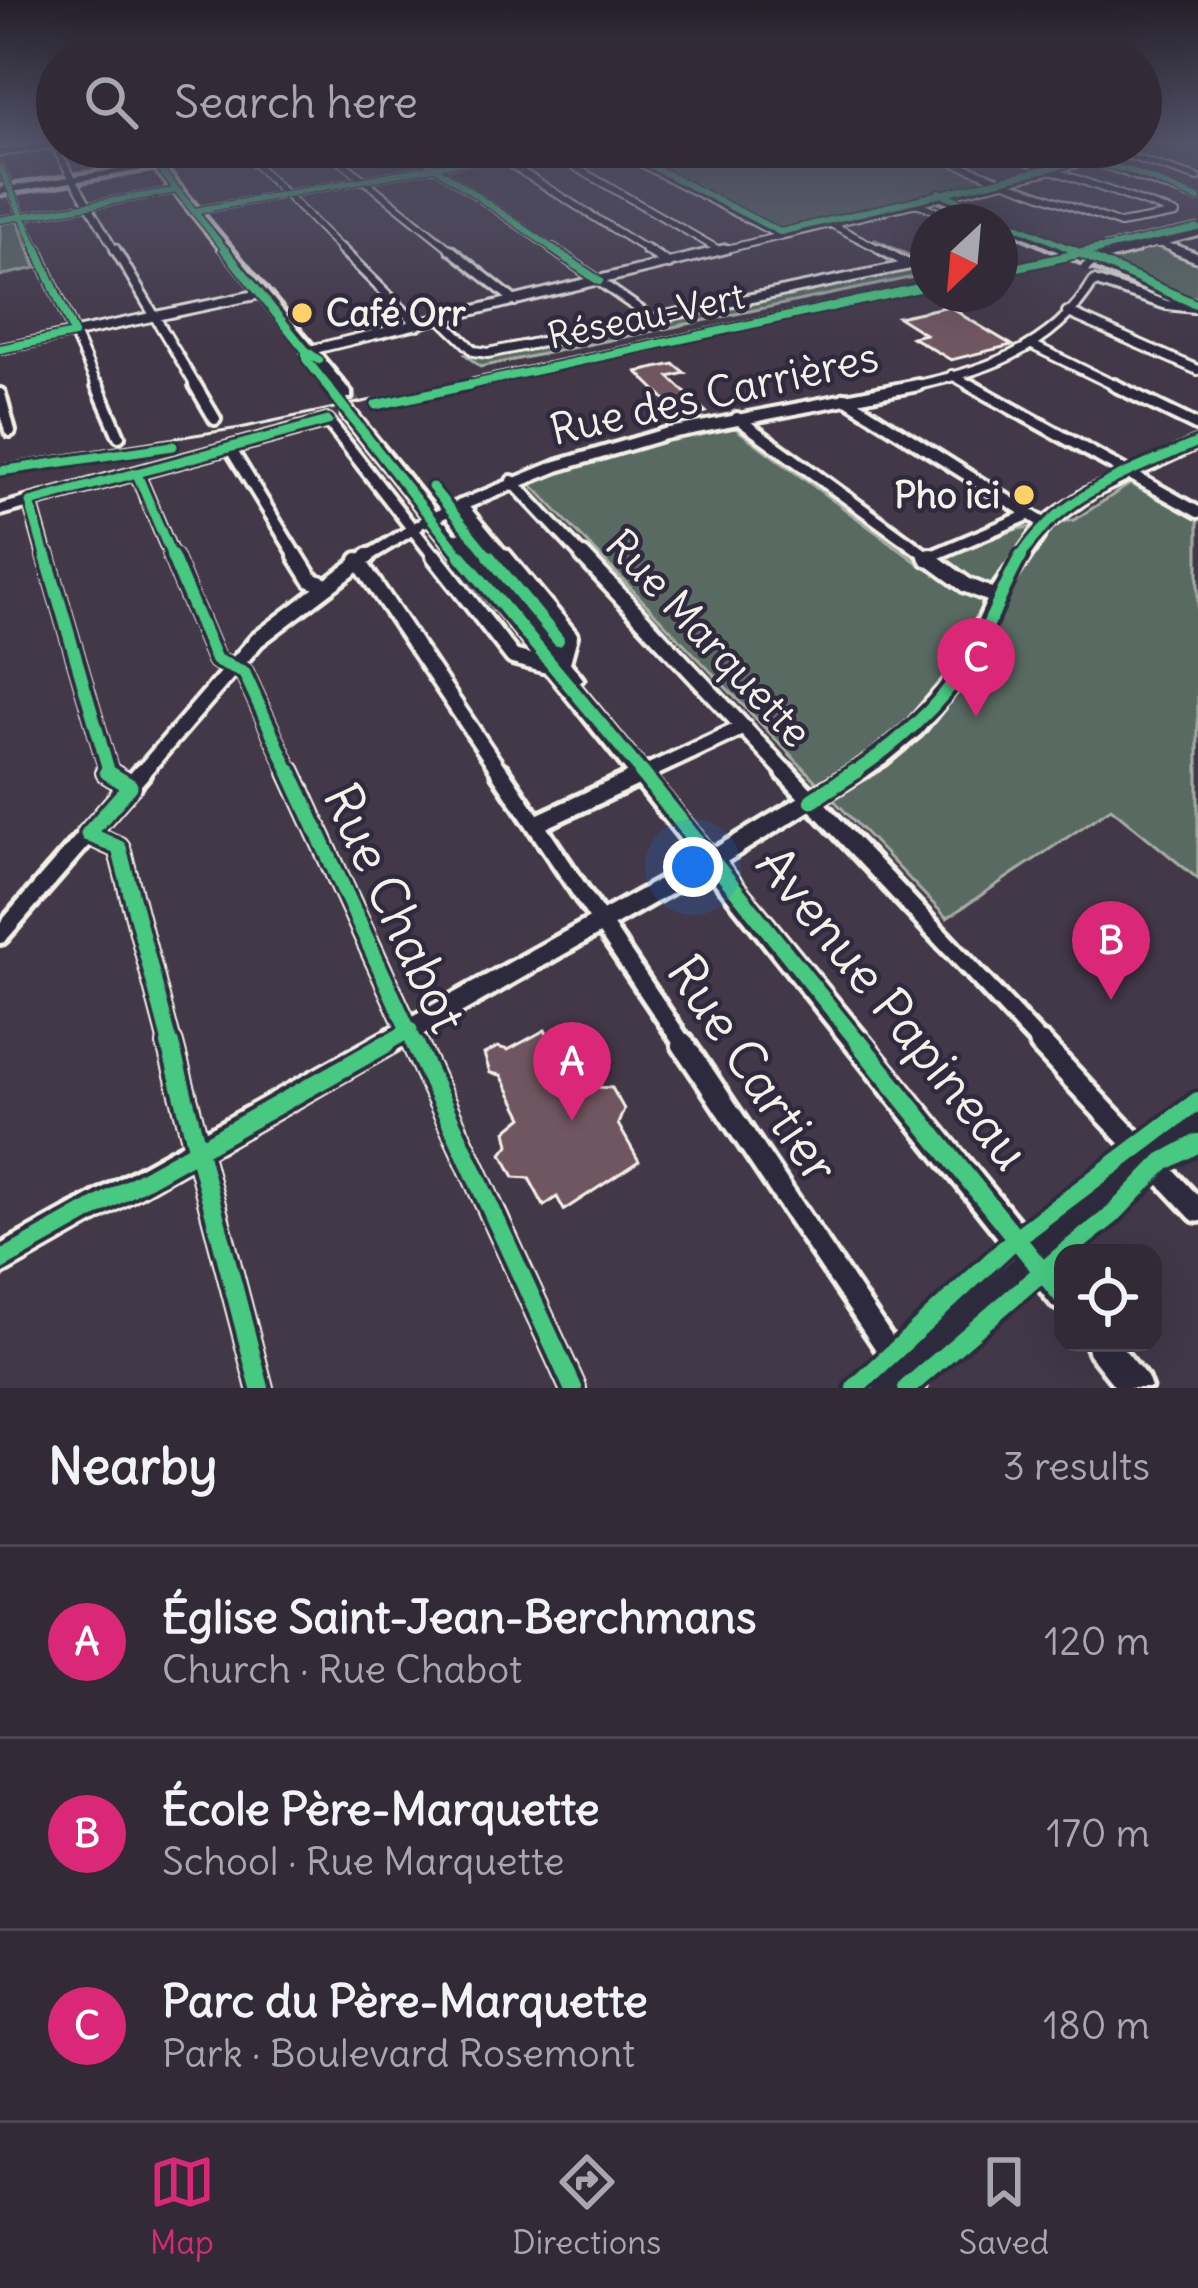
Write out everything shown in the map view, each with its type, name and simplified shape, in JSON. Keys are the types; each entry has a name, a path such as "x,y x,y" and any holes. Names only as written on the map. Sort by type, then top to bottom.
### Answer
{"main road":[{"name":"Avenue Papineau","path":"192,208 306,351 306,359 557,664 1054,1286"},
{"path":"1018,229 1196,309"},
{"path":"0,1261 712,860 878,759 938,704 973,653 996,596 1048,522 1089,493 1198,442"},
{"path":"1107,1352 1136,1388"}],"street":[{"path":"17,208 119,436"},
{"path":"0,220 78,208"},
{"path":"89,208 215,419"},
{"path":"194,211 211,208"},
{"path":"300,208 418,325"},
{"path":"397,208 515,301"},
{"path":"495,208 653,319"},
{"path":"580,208 669,263"},
{"path":"646,208 721,251"},
{"path":"726,208 780,236"},
{"path":"306,351 897,208"},
{"path":"1077,208 1124,225 1176,214 1159,208"},
{"path":"441,320 480,353 910,265 830,224"},
{"path":"1196,234 1097,259 1086,267 1094,280 1167,305 1196,309"},
{"path":"1156,242 1198,258"},
{"name":"Rue des Carrières","path":"0,934 232,667 275,623 358,560 457,507 584,454 952,375 1034,346 1094,280"},
{"path":"0,349 260,294"},
{"path":"1067,312 1198,370"},
{"path":"1034,346 1198,426"},
{"path":"952,375 1198,512"},
{"path":"0,394 10,431"},
{"path":"845,398 1026,515 1048,522"},
{"path":"737,418 966,585 996,596"},
{"name":"Avenue Papineau","path":"230,448 328,421 419,526 513,657 557,664 570,636 457,507"},
{"path":"0,510 230,448 311,580 324,585"},
{"name":"Rue Chabot","path":"137,473 216,660 244,672 573,1388"},
{"name":"Rue Marquette","path":"512,482 1198,1211"},
{"path":"29,502 108,774 130,786"},
{"path":"927,558 1026,515"},
{"name":"Rue Cartier","path":"358,560 602,920 900,1382"},
{"path":"538,823 744,727"},
{"path":"88,834 119,848 260,1388"},
{"path":"900,1382 1030,1256 1198,1123"}],"green space":[{"path":"735,208 874,208 780,231"},
{"path":"17,220 36,268 0,276 0,223"},
{"path":"871,241 910,256 910,263"},
{"path":"1153,246 1198,262 1198,297 1184,297 1101,261"},
{"path":"910,268 910,278 480,367 466,355 487,357"},
{"path":"731,425 922,566 1017,529 1074,520 1130,484 1198,519 1198,879 1111,808 947,918 526,479 591,458"}],"building":[{"path":"958,312 1012,345 951,360 912,337 925,334 898,317"},
{"path":"674,364 685,373 669,377 706,412 684,418 637,372"},
{"path":"545,1030 574,1087 593,1079 597,1087 612,1088 624,1109 618,1124 639,1161 564,1210 557,1197 544,1206 529,1178 514,1177 502,1154 509,1145 506,1131 523,1117 501,1075 490,1073 484,1054 498,1047 508,1050"}],"tunnel":[{"path":"347,395 359,411"}],"railway":[{"path":"1018,263 1198,224"},
{"path":"0,465 240,428 910,286"}],"cycle path":[{"path":"0,349 74,334 18,208"},
{"path":"0,220 73,208"},
{"path":"191,208 306,351 319,360"},
{"path":"194,211 212,208"},
{"name":"Réseau-Vert","path":"494,208 599,281"},
{"path":"733,208 780,232"},
{"path":"780,232 882,208"},
{"path":"975,208 1198,305"},
{"path":"1018,267 1198,228"},
{"name":"Réseau-Vert","path":"376,405 910,290"},
{"path":"306,351 306,359 529,643 603,724 1054,1286"},
{"path":"260,1388 119,848 88,834 130,786 108,774 30,502 328,421"},
{"path":"812,800 884,751 945,693 978,645 1023,553 1045,525 1098,487 1198,442"},
{"path":"0,471 173,446"},
{"path":"137,474 216,660 244,672 573,1388"},
{"path":"432,487 558,640"},
{"path":"0,1261 410,1030"},
{"path":"855,1388 1016,1238 1198,1101"},
{"path":"1075,1244 1111,1216 1163,1162 1198,1143"},
{"path":"907,1388 1054,1262"}],"place":[{"name":"Café Orr","path":"302,313"},
{"name":"Pho ici","path":"1024,495"},
{"name":"Parc du Père-Marquette","path":"976,717"},
{"name":"École Père-Marquette","path":"1111,1000"},
{"name":"Église Saint-Jean-Berchmans","path":"572,1121"}]}
